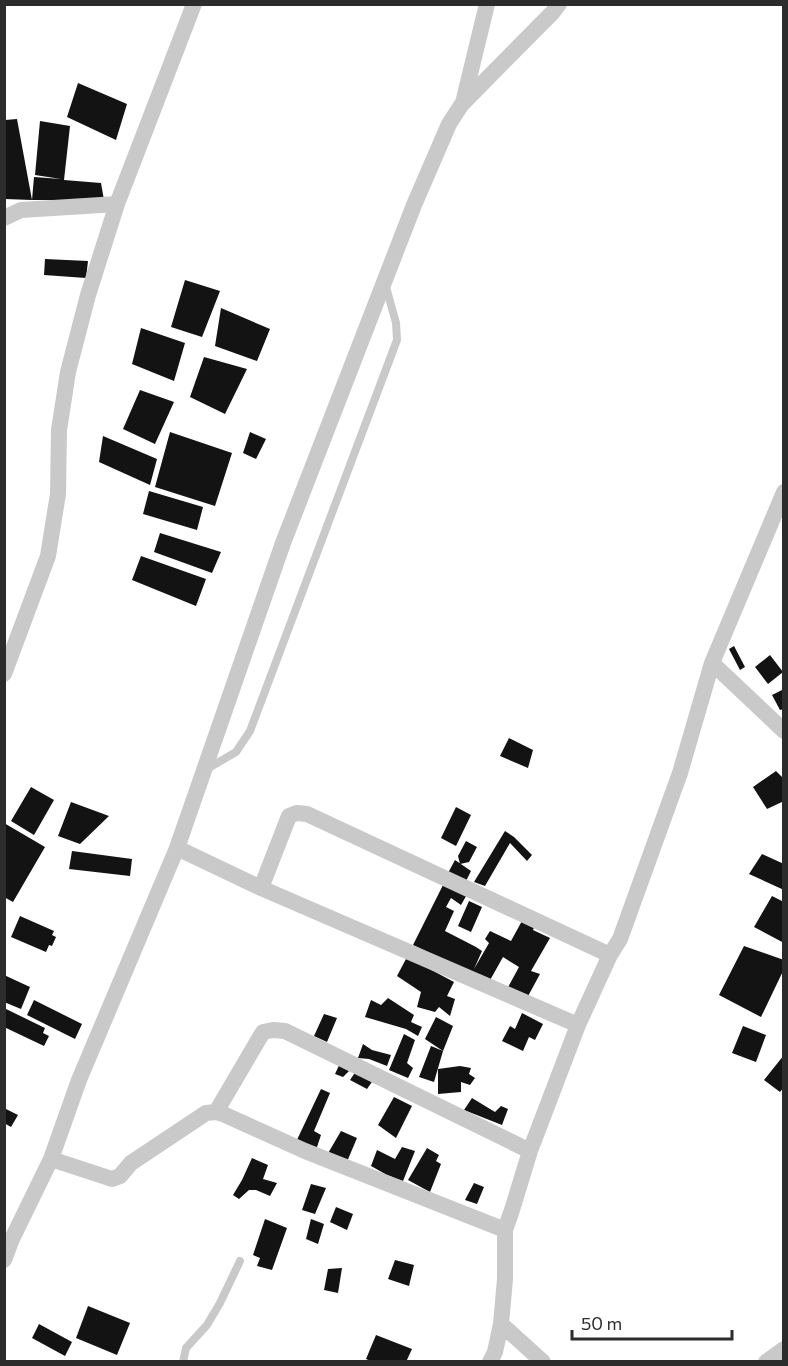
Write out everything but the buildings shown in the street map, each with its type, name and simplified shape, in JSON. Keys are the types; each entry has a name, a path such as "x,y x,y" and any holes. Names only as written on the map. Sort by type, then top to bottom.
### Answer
{"street":[{"path":"4,674 48,556 58,494 59,430 68,372 88,295 117,204 194,4"},
{"path":"462,104 487,4"},
{"path":"4,1260 8,1237 51,1159 79,1080 177,848 283,543 414,205 449,124 462,104 559,4"},
{"path":"4,218 21,210 117,204"},
{"path":"489,1362 495,1352 501,1324 505,1279 505,1230 530,1151 578,1025 610,955 620,939 680,774 712,663 783,492"},
{"path":"712,663 783,731"},
{"path":"261,888 289,816 297,813 308,814 610,955"},
{"path":"177,848 261,888 578,1025"},
{"path":"216,1112 264,1032 285,1031 530,1151"},
{"path":"51,1159 112,1179 120,1176 131,1163 206,1113 216,1112 305,1151 505,1230"},
{"path":"501,1324 543,1362"},
{"path":"766,1362 783,1348"}],"lane":[{"path":"205,770 236,752 250,731 397,340 396,323 384,282"},
{"path":"183,1362 186,1348 207,1325 240,1261"}]}
